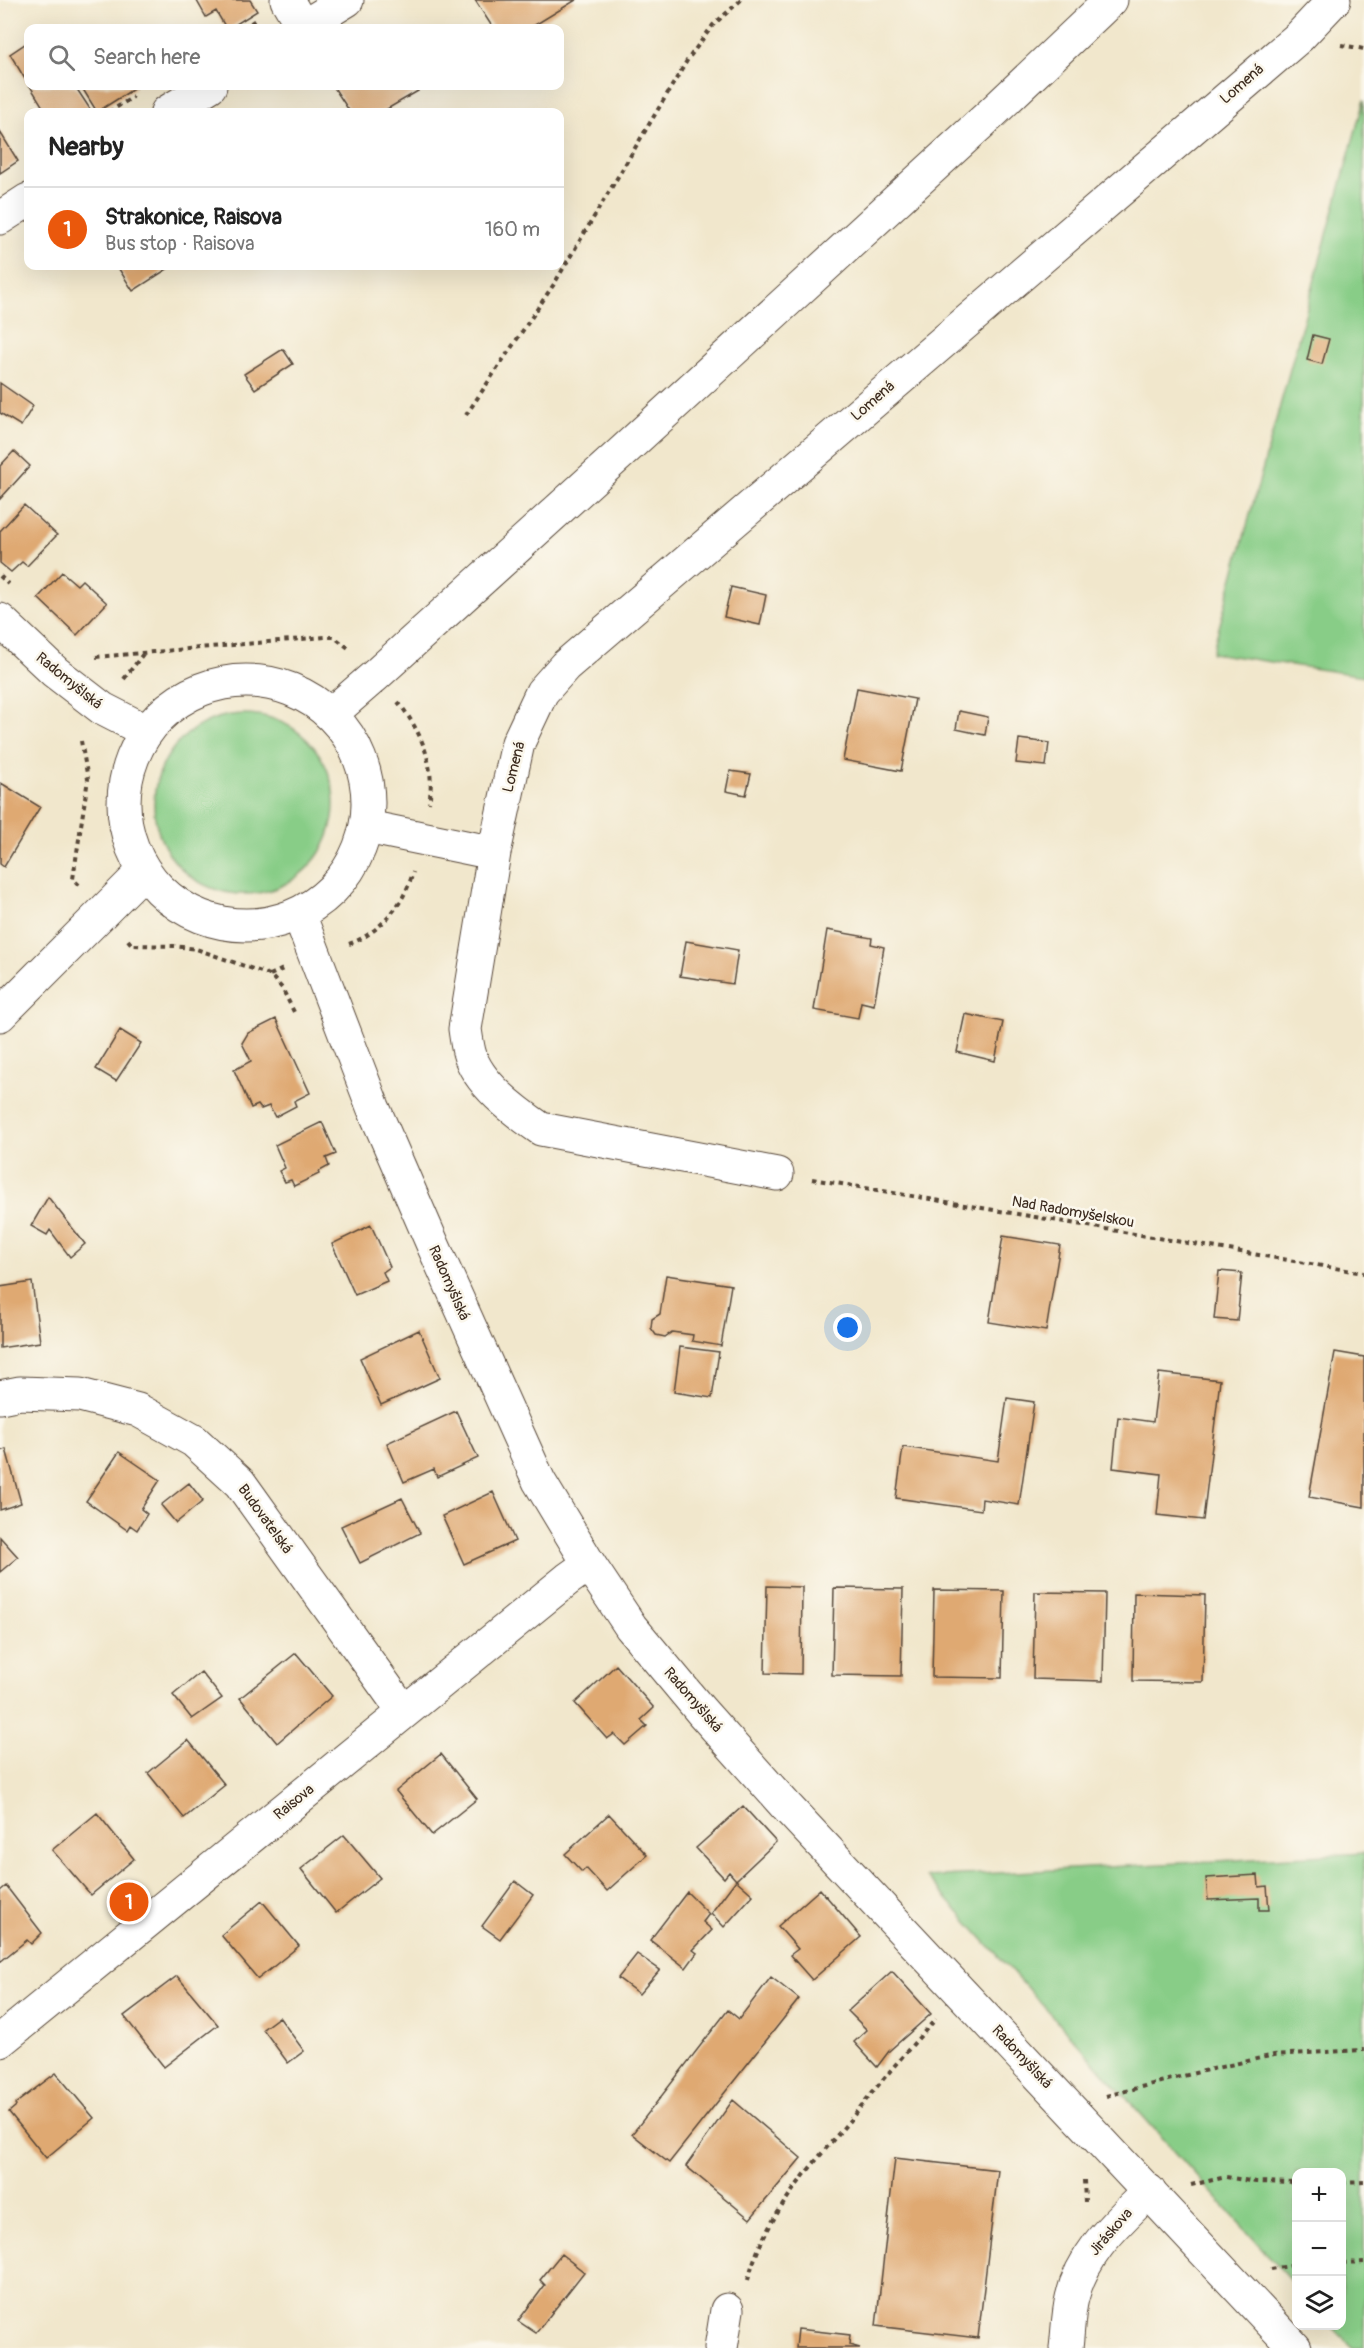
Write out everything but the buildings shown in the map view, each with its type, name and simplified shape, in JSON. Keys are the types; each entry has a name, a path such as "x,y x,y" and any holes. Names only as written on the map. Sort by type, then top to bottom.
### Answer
{"main road":[{"path":"297,19 347,0"},
{"path":"331,714 620,454 983,121 1111,0"},
{"name":"Lomená","path":"777,1174 540,1129 512,1109 480,1075 469,1053 465,1029 494,853 518,743 542,692 565,666 1299,37 1334,0"},
{"path":"174,108 203,90"},
{"path":"0,218 24,203"},
{"name":"Radomyšlská","path":"0,620 55,672 103,709 146,731"},
{"path":"235,680 270,682 303,694 331,714 350,738 363,766 369,796 367,827 358,854 343,878 323,898 299,914 266,924 231,925 197,916 167,898 143,872 130,845 123,816 124,786 132,757 146,731 171,705 201,688 235,680"},
{"path":"367,827 494,853"},
{"path":"0,1015 143,872"},
{"name":"Radomyšlská","path":"299,914 373,1107 539,1481 589,1564 631,1627 701,1711 785,1805 1295,2348"},
{"name":"Budovatelská","path":"0,1396 20,1393 80,1395 138,1410 194,1441 240,1483 404,1712"},
{"name":"Raisova","path":"0,2042 589,1564"},
{"name":"Jiráskova","path":"1066,2348 1071,2299 1081,2269 1101,2240 1154,2196"},
{"path":"721,2348 727,2310"}],"path":[{"path":"564,267 688,59 713,25 741,0"},
{"path":"465,415 562,270"},
{"path":"0,576 17,592"},
{"path":"94,657 334,637 376,675 404,710 423,741 430,776 429,798 422,839 410,884 400,903 387,919 353,943"},
{"path":"75,735 83,743 88,779 73,879 132,945 196,949 270,975 282,988 298,1019"},
{"name":"Nad Radomyšelskou","path":"777,1174 1364,1273"},
{"path":"727,2310 744,2299 754,2255 787,2196 913,2043 941,2014"},
{"path":"1076,2114 1110,2093 1274,2055 1364,2050"},
{"path":"1082,2172 1085,2183 1084,2208"},
{"path":"1154,2196 1226,2177 1256,2182 1292,2183"},
{"path":"1346,2183 1364,2182"},
{"path":"1346,2263 1364,2262"}],"green space":[{"path":"1364,100 1364,676 1212,653"},
{"path":"244,714 278,721 294,729 308,740 319,754 327,770 334,804 327,838 319,854 308,868 294,879 278,887 244,894 210,887 194,879 180,868 169,854 161,838 154,804 161,770 169,754 180,740 194,729 210,721"},
{"path":"1364,1853 1364,2348 1353,2348 1336,2330 1346,2330 1346,2168 1292,2168 1292,2282 927,1877"}],"place":[{"name":"Strakonice, Raisova","path":"129,1902"}]}
